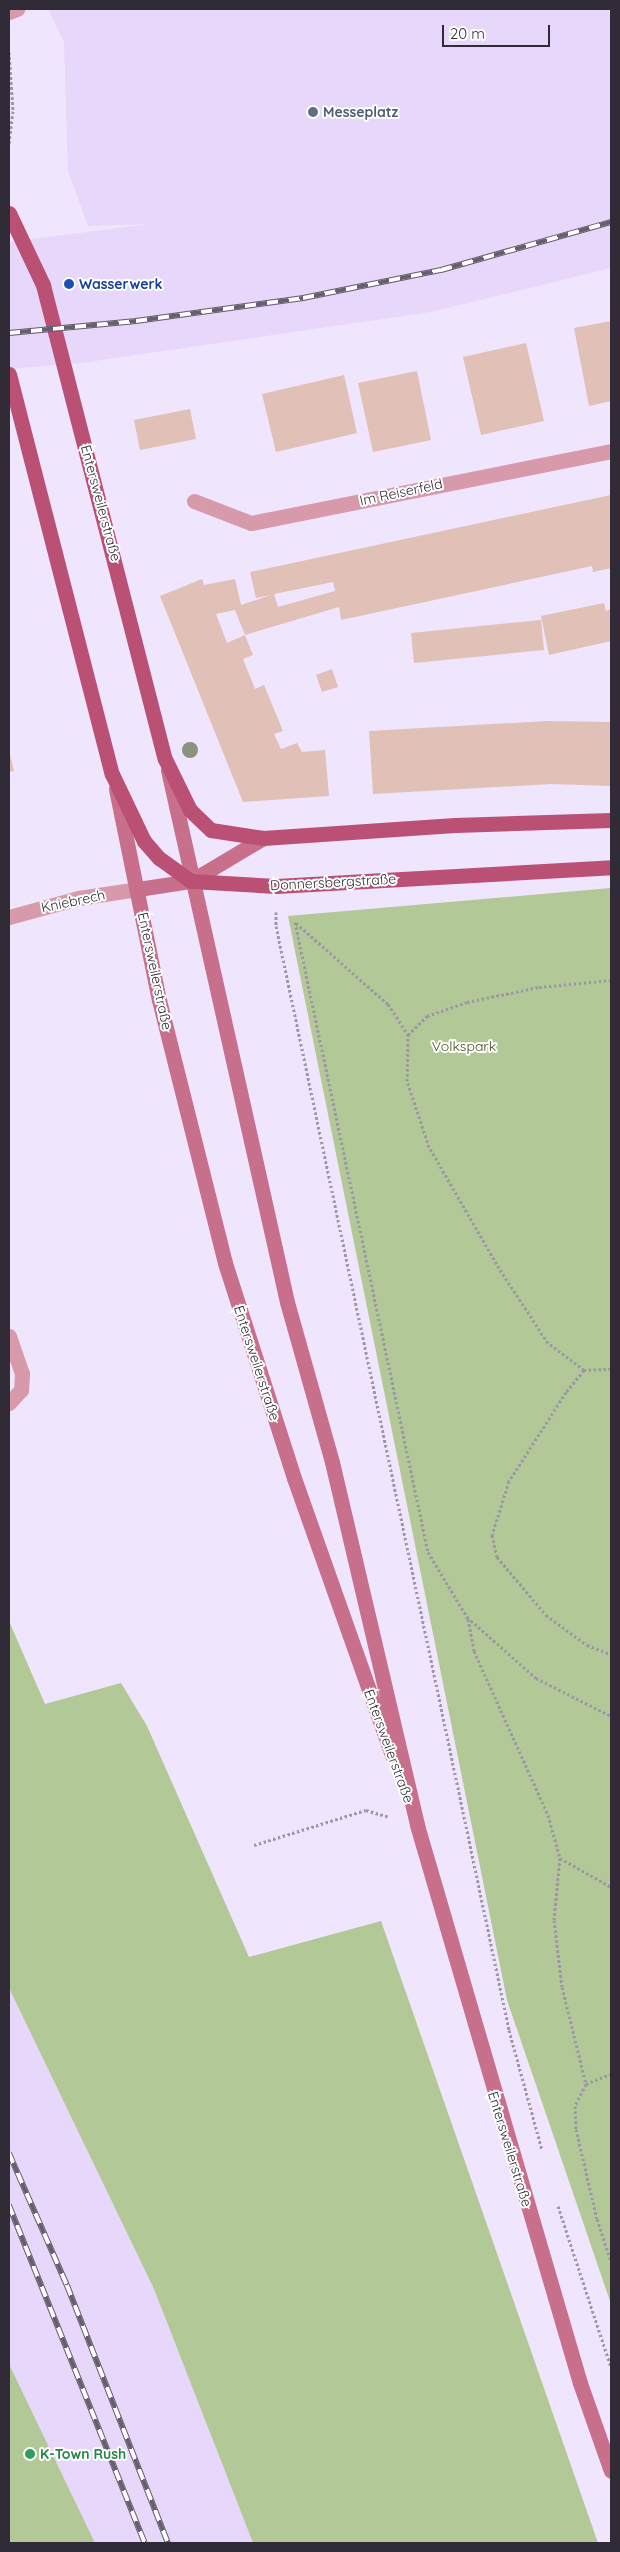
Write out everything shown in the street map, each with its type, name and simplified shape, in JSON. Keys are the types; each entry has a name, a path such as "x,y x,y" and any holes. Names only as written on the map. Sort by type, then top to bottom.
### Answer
{"main road":[{"name":"Entersweilerstraße","path":"9,213 29,250 49,304 165,759 287,1302 332,1462 417,1825 577,2373 611,2470"},
{"path":"9,374 112,774 144,841 159,858 191,881"},
{"path":"165,759 190,810 211,830 263,838 455,825 611,820"},
{"name":"Entersweilerstraße","path":"112,774 138,889 159,1000 225,1263 294,1478 417,1825"},
{"path":"138,889 191,881 263,838"},
{"name":"Donnersbergstraße","path":"191,881 276,886 611,867"}],"street":[{"path":"9,12 17,9"},
{"name":"Im Reiserfeld","path":"194,501 251,523 611,451"},
{"name":"Kniebrech","path":"9,917 79,898 138,889"},
{"path":"9,1336 22,1373 21,1390 9,1403"}],"path":[{"path":"9,52 13,111 9,146"},
{"path":"611,1369 584,1370 548,1342 499,1268 428,1147 407,1081 408,1035 388,1004 295,922 428,1552 467,1617 536,1678 611,1716"},
{"path":"276,926 509,2030 545,2160"},
{"path":"408,1035 427,1016 467,1002 539,987 611,980"},
{"path":"584,1370 509,1482 492,1535 497,1557 546,1615 587,1645 611,1654"},
{"path":"467,1617 474,1651 548,1815 560,1858 554,1920 562,1986 586,2084 575,2106 576,2129 597,2219 611,2261"},
{"path":"254,1845 366,1810 417,1825"},
{"path":"560,1858 611,1887"},
{"path":"586,2084 611,2074"},
{"path":"556,2198 611,2367"}],"shaded area":[{"path":"48,9 611,9 611,268 431,312 81,363 9,369 9,242 150,224 88,226 68,171 64,42"},
{"path":"9,1988 154,2289 253,2543 95,2543 9,2364"}],"green space":[{"name":"Volkspark","path":"611,888 611,2304 507,2000 288,916"},
{"path":"9,1621 45,1704 121,1683 147,1726 249,1957 381,1921 598,2543 253,2543 154,2289 9,1988"},
{"name":"K-Town Rush","path":"9,2364 95,2543 9,2543"}],"building":[{"path":"611,321 611,401 589,406 574,328"},
{"path":"526,343 544,421 481,435 463,357"},
{"path":"417,371 431,440 373,452 358,383"},
{"path":"344,375 357,433 276,452 262,394"},
{"path":"190,409 196,439 140,450 134,420"},
{"path":"611,495 611,568 593,572 592,566 341,620 339,607 245,635 253,655 243,659 255,689 264,685 283,731 274,734 281,749 297,743 302,752 325,750 329,796 243,802 160,596 202,579 204,585 235,579 241,605 271,595 256,598 250,572","holes":["333,582 335,591 278,607 274,594","235,610 245,635 227,643 216,614"]},
{"path":"604,603 606,611 611,609 611,641 549,655 541,616"},
{"path":"541,620 544,650 414,663 411,633"},
{"path":"332,669 338,687 322,692 316,675"},
{"path":"548,721 611,722 611,786 551,784 373,794 369,731"},
{"path":"9,751 14,771 9,772"}],"railway":[{"path":"9,333 136,321 303,298 441,270 611,222"},
{"path":"9,2153 67,2285 168,2543"},
{"path":"9,2205 145,2543"}],"place":[{"name":"Messeplatz","path":"313,112"},
{"name":"Wasserwerk","path":"69,284"},
{"name":"K-Town Rush","path":"30,2454"}]}
